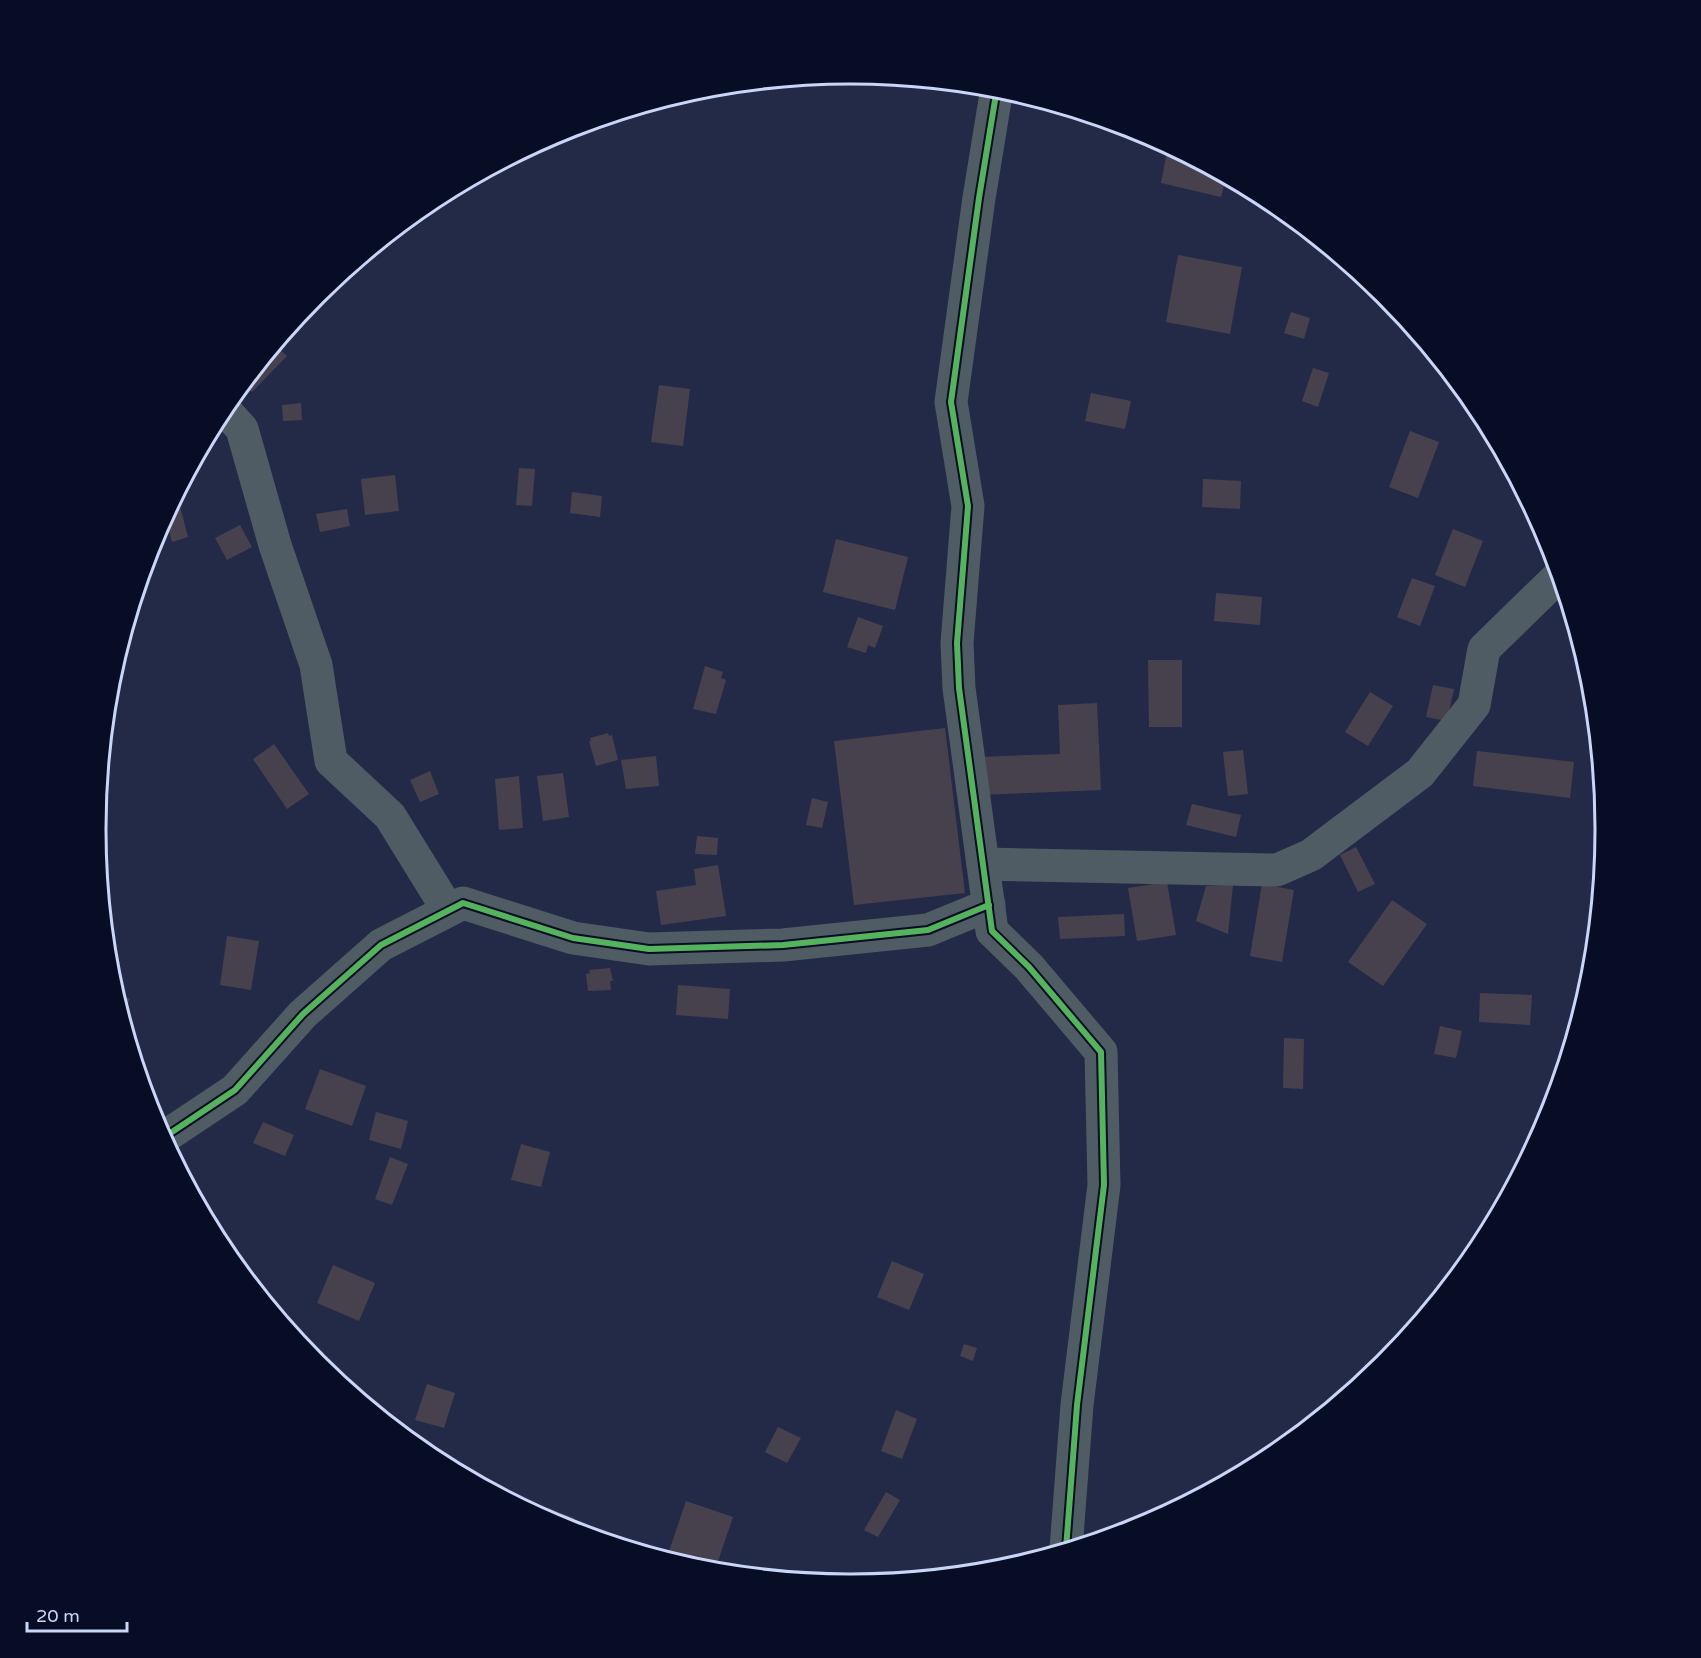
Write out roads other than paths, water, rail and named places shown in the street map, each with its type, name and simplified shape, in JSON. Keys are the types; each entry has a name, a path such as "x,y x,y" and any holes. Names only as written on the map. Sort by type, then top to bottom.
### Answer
{"street":[{"path":"995,98 951,402 968,506 957,643 959,688 992,931 1029,967 1101,1052 1104,1185 1077,1404 1067,1541"},
{"path":"230,416 242,429 275,545 316,666 331,760 390,816 448,910"},
{"path":"983,864 1277,870 1311,855 1420,773 1474,705 1484,649 1553,582"},
{"path":"170,1133 235,1090 303,1014 381,945 463,903 573,938 649,949 783,945 928,930 989,905"}]}
